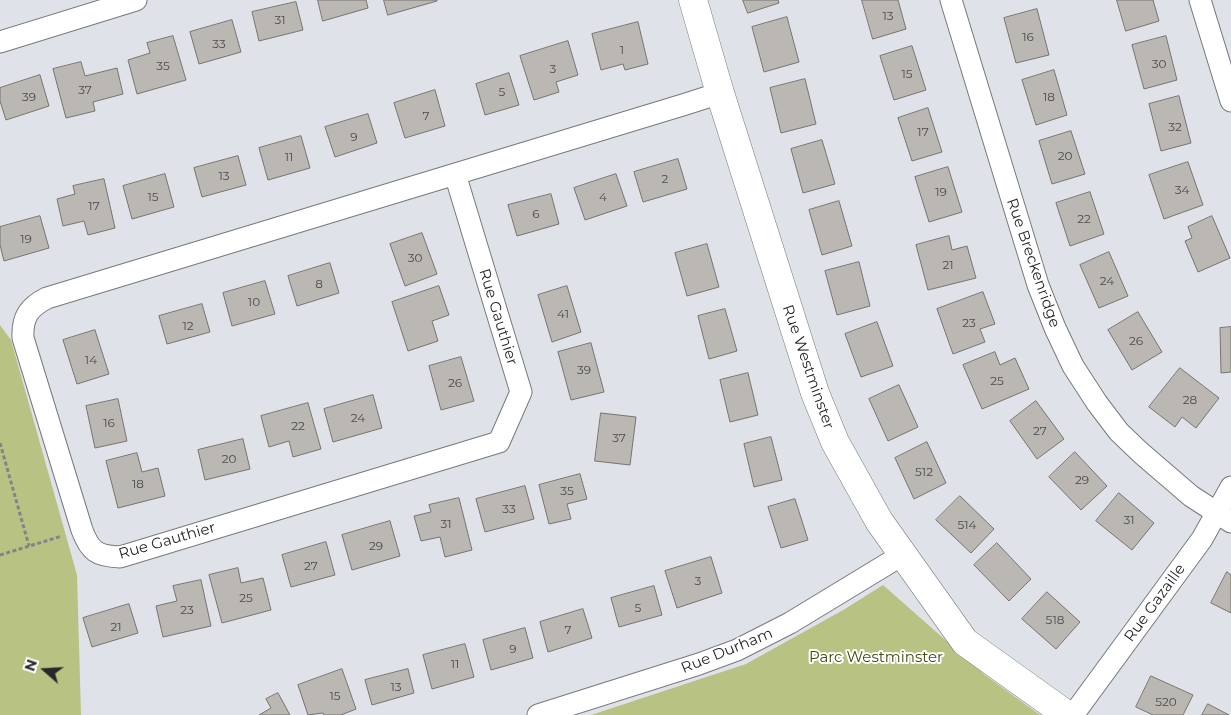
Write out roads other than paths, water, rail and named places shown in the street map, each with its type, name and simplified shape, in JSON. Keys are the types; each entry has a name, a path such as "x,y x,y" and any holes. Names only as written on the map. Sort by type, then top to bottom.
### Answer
{"street":[{"path":"0,42 136,0"},
{"name":"Rue Westminster","path":"693,0 720,93 815,393 824,418 854,478 879,521 902,555 965,642 1067,715"},
{"name":"Rue Breckenridge","path":"951,0 1038,285 1055,328 1074,366 1119,432 1191,496 1224,517"},
{"path":"1200,0 1231,101"},
{"name":"Rue Gauthier","path":"455,174 521,392 499,442 120,557 107,556 96,552 88,545 23,338 23,326 28,313 37,303 48,298 720,93"},
{"name":"Rue Gazaille","path":"1073,715 1202,539 1224,517 1231,486"},
{"name":"Rue Durham","path":"538,715 699,664 737,650 782,627 902,555"}],"park label":[{"name":"Parc Westminster","path":"876,658"}]}
